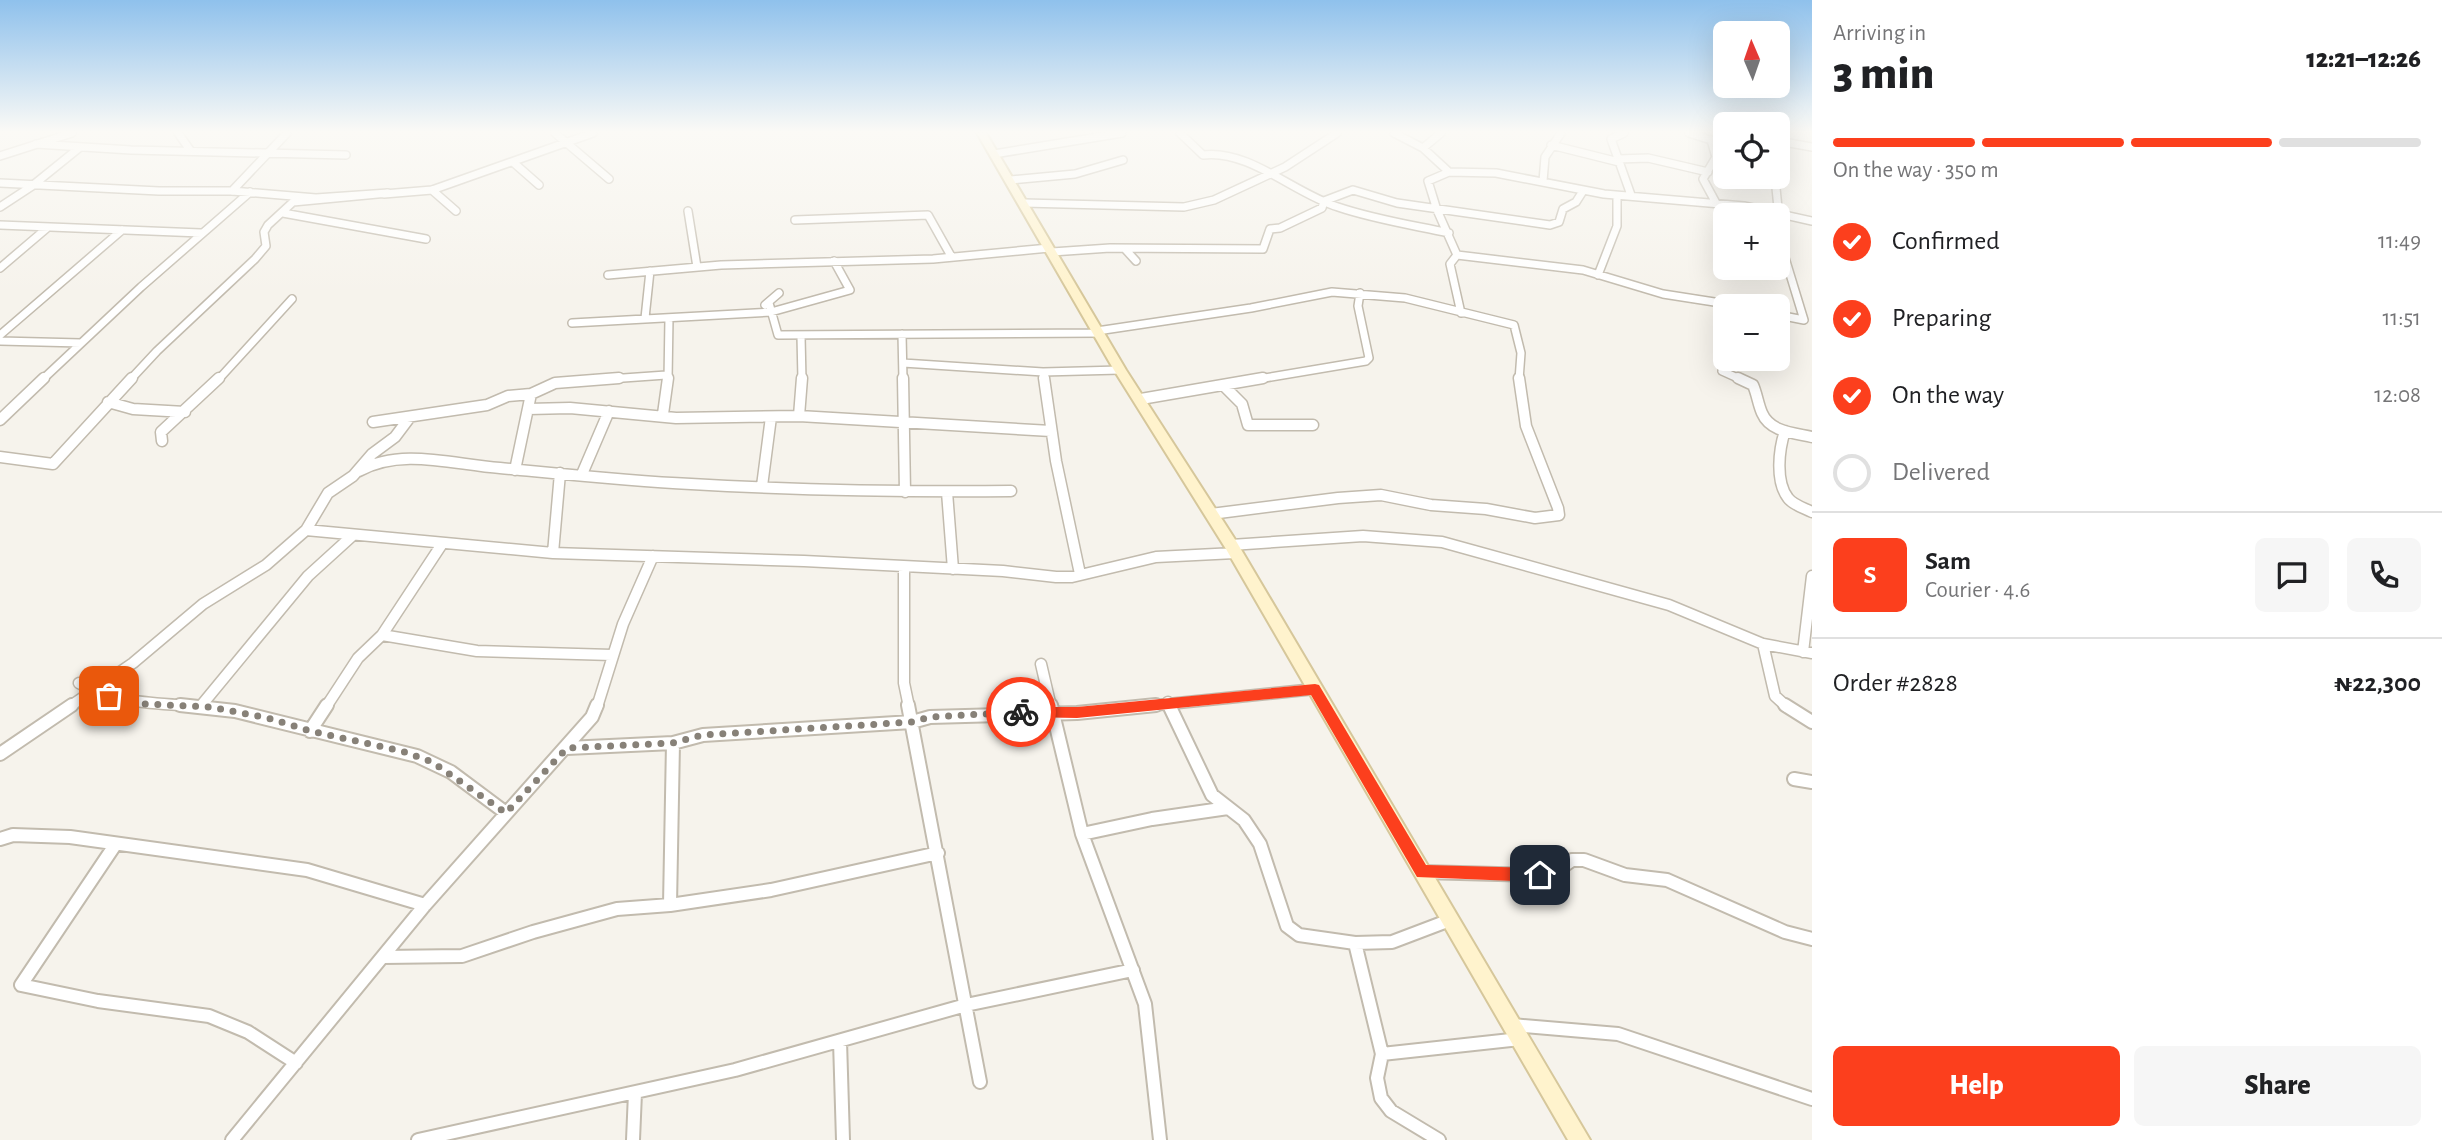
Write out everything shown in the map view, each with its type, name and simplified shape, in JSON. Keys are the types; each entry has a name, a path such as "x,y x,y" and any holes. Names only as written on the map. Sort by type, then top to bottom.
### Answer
{"main road":[{"path":"1015,186 1120,370 1141,399 1233,549 1580,1140"}],"street":[{"path":"0,207 32,186"},
{"path":"0,457 53,464 108,402 192,316 255,259 266,246 264,232 268,225 293,202 388,193 316,198 232,191 37,186"},
{"path":"232,191 237,186"},
{"path":"293,202 432,190 444,186"},
{"path":"1024,203 1184,207 1213,200 1243,186"},
{"path":"1296,186 1352,212 1449,233"},
{"path":"1430,186 1457,255"},
{"path":"1564,186 1617,196 1713,203"},
{"path":"1628,186 1631,195"},
{"path":"1707,186 1716,203"},
{"path":"432,190 456,211"},
{"path":"1324,201 1353,190 1397,203 1550,225 1559,222 1563,209 1576,202 1583,191"},
{"path":"0,420 201,233 250,192"},
{"path":"1598,275 1617,226 1617,196"},
{"path":"608,275 697,267 1051,250 1263,249 1270,229 1280,228 1322,208 1324,201"},
{"path":"688,211 697,267"},
{"path":"283,213 426,239"},
{"path":"795,220 928,215 951,256"},
{"path":"1790,215 1812,221"},
{"path":"0,225 201,233"},
{"path":"0,268 47,228"},
{"path":"0,335 122,230"},
{"path":"1125,249 1136,261"},
{"path":"1457,255 1518,261 1598,275 1662,294 1713,300"},
{"path":"1457,255 1450,264 1461,313"},
{"path":"572,323 745,312 850,290 834,261"},
{"path":"645,318 650,271"},
{"path":"1790,274 1804,320 1790,317"},
{"path":"779,293 770,308 778,335 1099,332 1332,292 1405,298 1514,325 1521,353 1518,373 1526,426 1558,508 1559,515 1555,519 1545,520 1489,509 1436,506 1382,495 1288,502 1259,510 1211,513"},
{"path":"1141,399 1366,361 1369,358 1358,306 1360,293"},
{"path":"162,441 161,432 205,394 292,299"},
{"path":"663,414 668,386 666,375 669,318"},
{"path":"902,334 902,420 906,429 905,492"},
{"path":"799,416 802,403 801,336"},
{"path":"0,341 81,343"},
{"path":"903,363 1043,372 1120,370"},
{"path":"1722,371 1753,385 1767,422 1785,431 1812,437"},
{"path":"1043,372 1066,515 1080,574"},
{"path":"373,422 487,405 508,397 531,394 555,383 666,375"},
{"path":"1224,386 1242,404 1248,425 1313,425"},
{"path":"515,470 531,394"},
{"path":"108,402 133,409 185,412"},
{"path":"528,409 544,407 663,414 677,418 799,416 902,420 1051,431"},
{"path":"582,474 609,411"},
{"path":"359,471 372,454 395,437 410,417"},
{"path":"762,486 771,417"},
{"path":"1785,431 1781,474 1785,491 1790,500 1812,512"},
{"path":"0,754 132,663 204,604 266,565 306,530 328,493 375,462 399,457 515,470 690,484 905,492 1011,491"},
{"path":"554,553 560,473"},
{"path":"947,492 953,569"},
{"path":"306,530 554,553 804,561 1003,571 1056,577 1156,557 1344,537 1415,537 1442,542 1669,605 1763,644 1807,653 1812,576"},
{"path":"200,707 308,576 352,536"},
{"path":"310,731 358,658 382,635 442,544"},
{"path":"232,1140 425,905 592,717 601,697 612,655 653,556"},
{"path":"904,568 904,683 980,1082"},
{"path":"382,635 478,650 612,655"},
{"path":"1763,644 1775,696 1787,707 1812,722"},
{"path":"1041,664 1050,712 1082,834 1145,1004 1160,1140"},
{"path":"79,683 124,703 200,707 268,718 310,731 402,751 432,762 506,813"},
{"path":"567,748 673,743 703,735 912,722 930,717 1077,713 1315,689"},
{"path":"1168,702 1212,795 1244,820 1260,844 1287,926 1293,931 1299,935 1355,943 1392,942 1450,920"},
{"path":"670,905 673,743"},
{"path":"1794,779 1812,782"},
{"path":"1082,834 1152,819 1228,808"},
{"path":"0,839 13,835 70,837 307,870 425,905"},
{"path":"115,845 21,985 99,1001 209,1016 248,1032 296,1063"},
{"path":"383,957 462,956 533,932 617,909 670,905 771,890 938,853"},
{"path":"1422,872 1540,875 1555,872 1572,860 1584,860 1625,875 1667,880 1785,932 1812,939"},
{"path":"1355,943 1382,1054 1377,1078 1381,1098 1391,1111 1439,1140"},
{"path":"418,1140 735,1070 966,1005 1133,970"},
{"path":"1512,1025 1618,1034 1812,1099"},
{"path":"1382,1054 1520,1038"},
{"path":"840,1041 843,1140"},
{"path":"633,1140 635,1093"}],"way so far":[{"path":"109,696 124,703 210,707 268,718 310,731 402,751 432,762 506,813 567,748 673,743 703,735 912,722 930,717 1021,712"}],"route":[{"path":"1021,712 1077,713 1315,689 1422,872 1540,875"}]}
